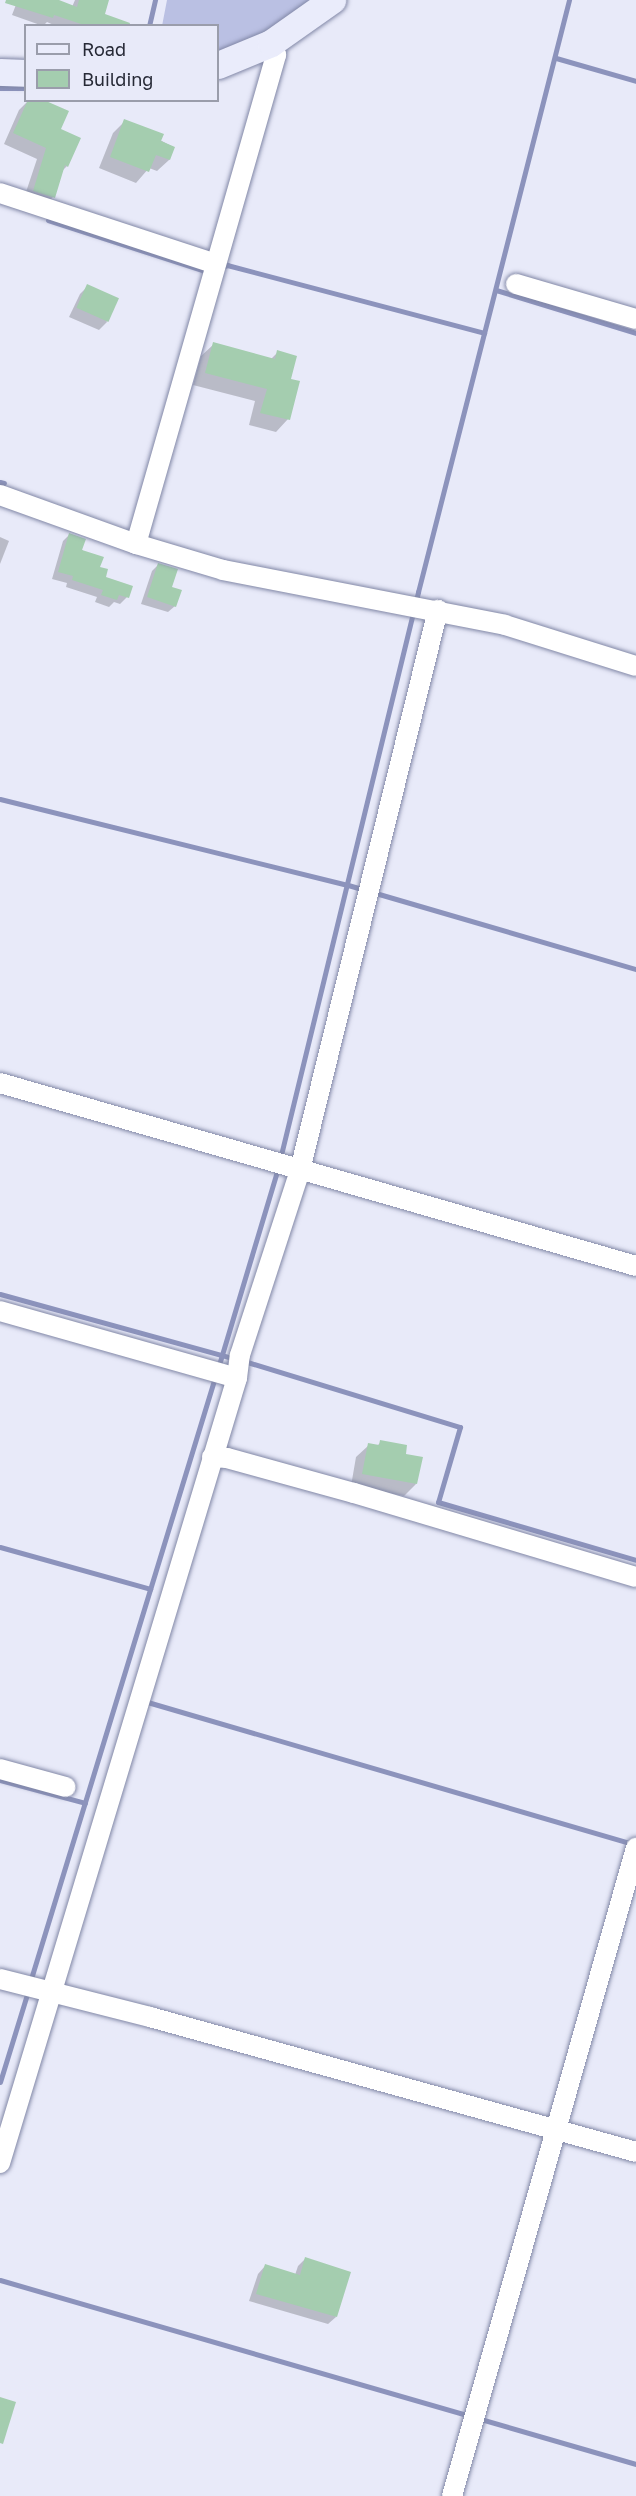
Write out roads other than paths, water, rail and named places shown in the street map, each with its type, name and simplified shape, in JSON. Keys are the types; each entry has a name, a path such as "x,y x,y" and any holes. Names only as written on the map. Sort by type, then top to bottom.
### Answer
{"main road":[{"path":"219,65 270,43 332,0"},
{"path":"0,72 24,73"}],"street":[{"path":"136,544 276,55 270,43"},
{"path":"0,193 214,270"},
{"path":"516,284 636,319"},
{"path":"0,495 136,544 223,570 506,625 636,666"},
{"path":"0,2163 38,1988 141,1700 212,1457 229,1369 286,1165 368,889 424,608"},
{"path":"0,1083 636,1266"},
{"path":"0,1311 229,1369"},
{"path":"212,1457 227,1458 343,1490 636,1578"},
{"path":"0,1769 66,1787"},
{"path":"452,2496 636,1850"},
{"path":"0,1979 636,2152"}],"waterway":[{"path":"149,24 155,0"},
{"path":"280,1159 418,592 569,0"},
{"path":"556,58 636,81"},
{"path":"0,88 24,88"},
{"path":"48,220 208,272"},
{"path":"220,268 227,265 484,333"},
{"path":"496,290 636,333"},
{"path":"0,482 4,483"},
{"path":"0,799 348,885 636,969"},
{"path":"218,1368 278,1168"},
{"path":"0,1294 236,1359"},
{"path":"244,1361 460,1427 438,1502 636,1560"},
{"path":"30,1982 215,1377"},
{"path":"0,1547 150,1589"},
{"path":"144,1701 633,1844"},
{"path":"0,1780 85,1803"},
{"path":"0,2082 28,1991"},
{"path":"0,2280 636,2464"}]}
